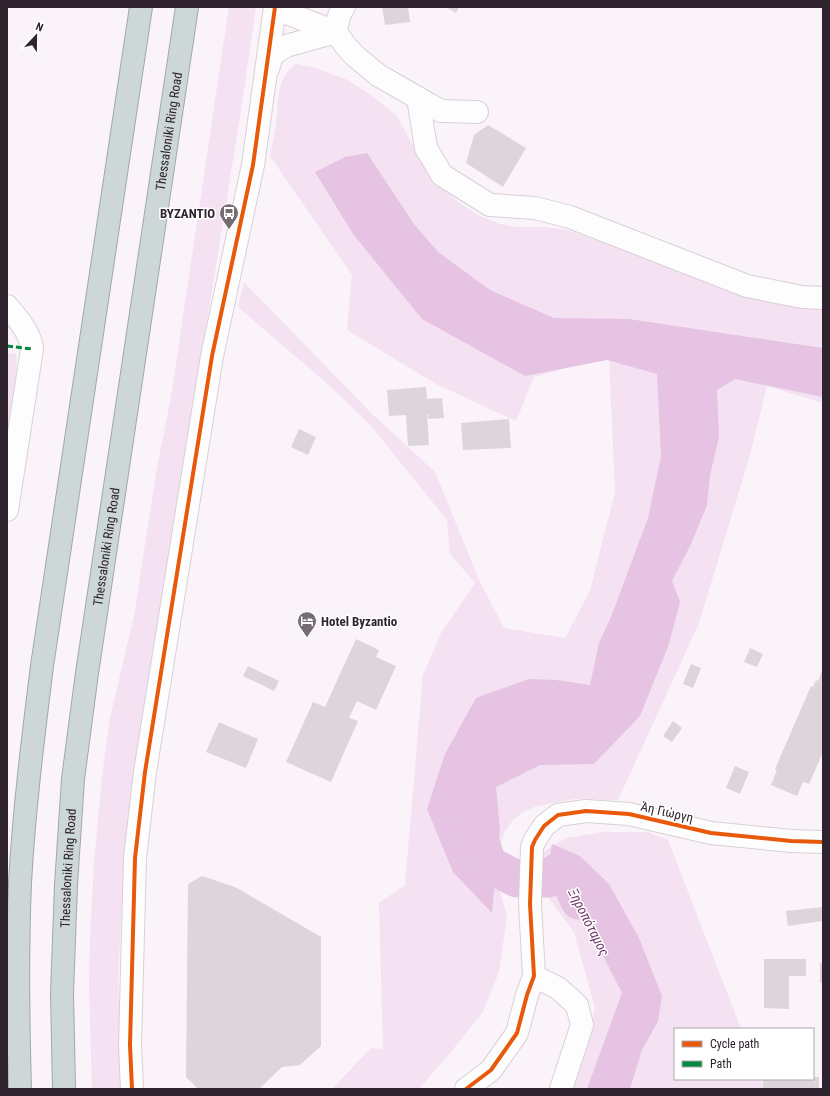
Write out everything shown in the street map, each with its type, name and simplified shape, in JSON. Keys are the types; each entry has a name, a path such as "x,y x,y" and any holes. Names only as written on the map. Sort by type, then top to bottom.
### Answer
{"highway":[{"path":"20,1089 17,991 20,890 29,773 42,666 141,7"},
{"name":"Thessaloniki Ring Road","path":"64,1089 62,985 66,885 74,778 88,666 187,7"}],"street":[{"path":"132,1089 130,1045 135,858 145,772 211,363 224,297 251,179 275,7"},
{"path":"279,7 289,14 336,32 345,45 364,64 378,75 441,111 477,112"},
{"path":"336,32 341,11 344,7"},
{"path":"266,74 272,55 286,46 336,32"},
{"path":"418,98 426,148 442,175 490,205 535,208 570,217 747,286 802,297 823,298"},
{"path":"7,306 21,322 31,339 32,349 7,510"},
{"name":"Άη Γιώργη","path":"534,976 530,904 532,846 544,826 558,815 586,811 629,814 712,833 791,841 823,842"},
{"path":"466,1089 491,1070 517,1033 527,995 534,976 558,988 577,1005 582,1025 562,1089"}],"shaded area":[{"path":"229,7 256,7 240,117 143,719 124,862 118,978 122,1089 92,1089 89,985 90,939 94,863 102,777 110,718 134,616 156,473 171,397"},
{"path":"296,64 312,67 348,80 375,98 397,116 424,166 441,187 458,202 478,215 500,224 515,227 544,227 567,230 707,280 823,296 823,403 767,386 750,455 699,623 618,800 574,799 537,806 523,812 513,820 505,831 493,867 507,916 499,972 483,1012 419,1089 332,1089 371,1048 383,1049 379,903 405,885 423,675 441,633 475,583 450,554 447,520 371,426 329,385 238,307 244,282 371,413 435,472 480,582 504,628 565,638 590,591 615,492 609,356 534,377 516,421 436,384 347,330 352,275 270,156 276,125 281,84 289,70"},
{"path":"7,353 16,354 17,375 7,466"},
{"path":"604,832 648,832 668,840 741,1028 674,1028 674,1080 761,1080 764,1089 573,1089 595,1008 574,932 542,889 535,859 553,845 567,838"}],"water":[{"path":"367,153 414,224 438,252 490,290 554,318 629,319 823,348 823,397 735,379 717,390 719,437 710,475 707,505 691,544 672,581 680,602 669,644 640,716 594,764 540,765 496,787 500,830 492,913 453,872 427,809 445,754 476,698 529,679 556,680 590,685 599,643 611,617 648,518 661,456 657,374 607,360 525,376 422,319 353,234 315,172 345,157"},
{"path":"552,844 580,856 609,884 639,938 662,996 658,1021 642,1050 630,1089 587,1089 622,993 587,924 546,886"}],"building":[{"path":"382,7 408,7 410,22 385,25"},
{"path":"446,7 459,7 456,13"},
{"path":"488,125 526,148 503,187 466,163 474,135"},
{"path":"426,387 427,399 442,398 444,418 428,419 427,414 429,445 408,446 406,415 389,416 387,390"},
{"path":"509,419 511,448 463,450 461,423"},
{"path":"299,429 316,437 308,455 291,447"},
{"path":"356,639 379,650 376,657 396,666 376,710 357,701 349,718 358,721 331,782 286,762 313,702 325,707"},
{"path":"750,648 763,654 757,667 744,662"},
{"path":"691,664 701,668 693,688 683,684"},
{"path":"248,666 279,681 274,691 243,676"},
{"path":"823,668 823,752 809,784 803,782 797,796 771,785 777,770 775,769 811,686 813,687 816,680 818,681"},
{"path":"673,721 682,728 672,742 663,736"},
{"path":"219,722 258,739 246,768 206,752"},
{"path":"735,766 749,772 740,794 726,788"},
{"path":"202,876 235,887 321,937 321,1046 300,1065 282,1067 259,1089 198,1089 186,1077 188,884"},
{"path":"823,907 823,921 788,926 786,911"},
{"path":"764,959 806,959 806,976 789,976 789,1009 764,1008"},
{"path":"820,963 823,963 823,983 820,983"},
{"path":"814,1077 819,1077 819,1089 763,1089 763,1080 814,1080"}],"waterway":[{"name":"Ξηροπόταμος","path":"470,829 476,845 483,848 488,864 517,879 548,879 558,871 572,886 579,901"}],"marked path":[{"path":"7,346 32,349"}],"cycle path":[{"path":"132,1089 130,1045 135,858 145,772 212,356 253,165 275,7"},
{"path":"466,1089 491,1070 517,1033 527,995 534,976 530,904 532,847 544,826 558,815 586,811 629,814 711,833 791,841 823,842"}],"place":[{"name":"ΒΥΖΑΝΤΙΟ","path":"229,230"},
{"name":"Hotel Byzantio","path":"307,638"}]}
